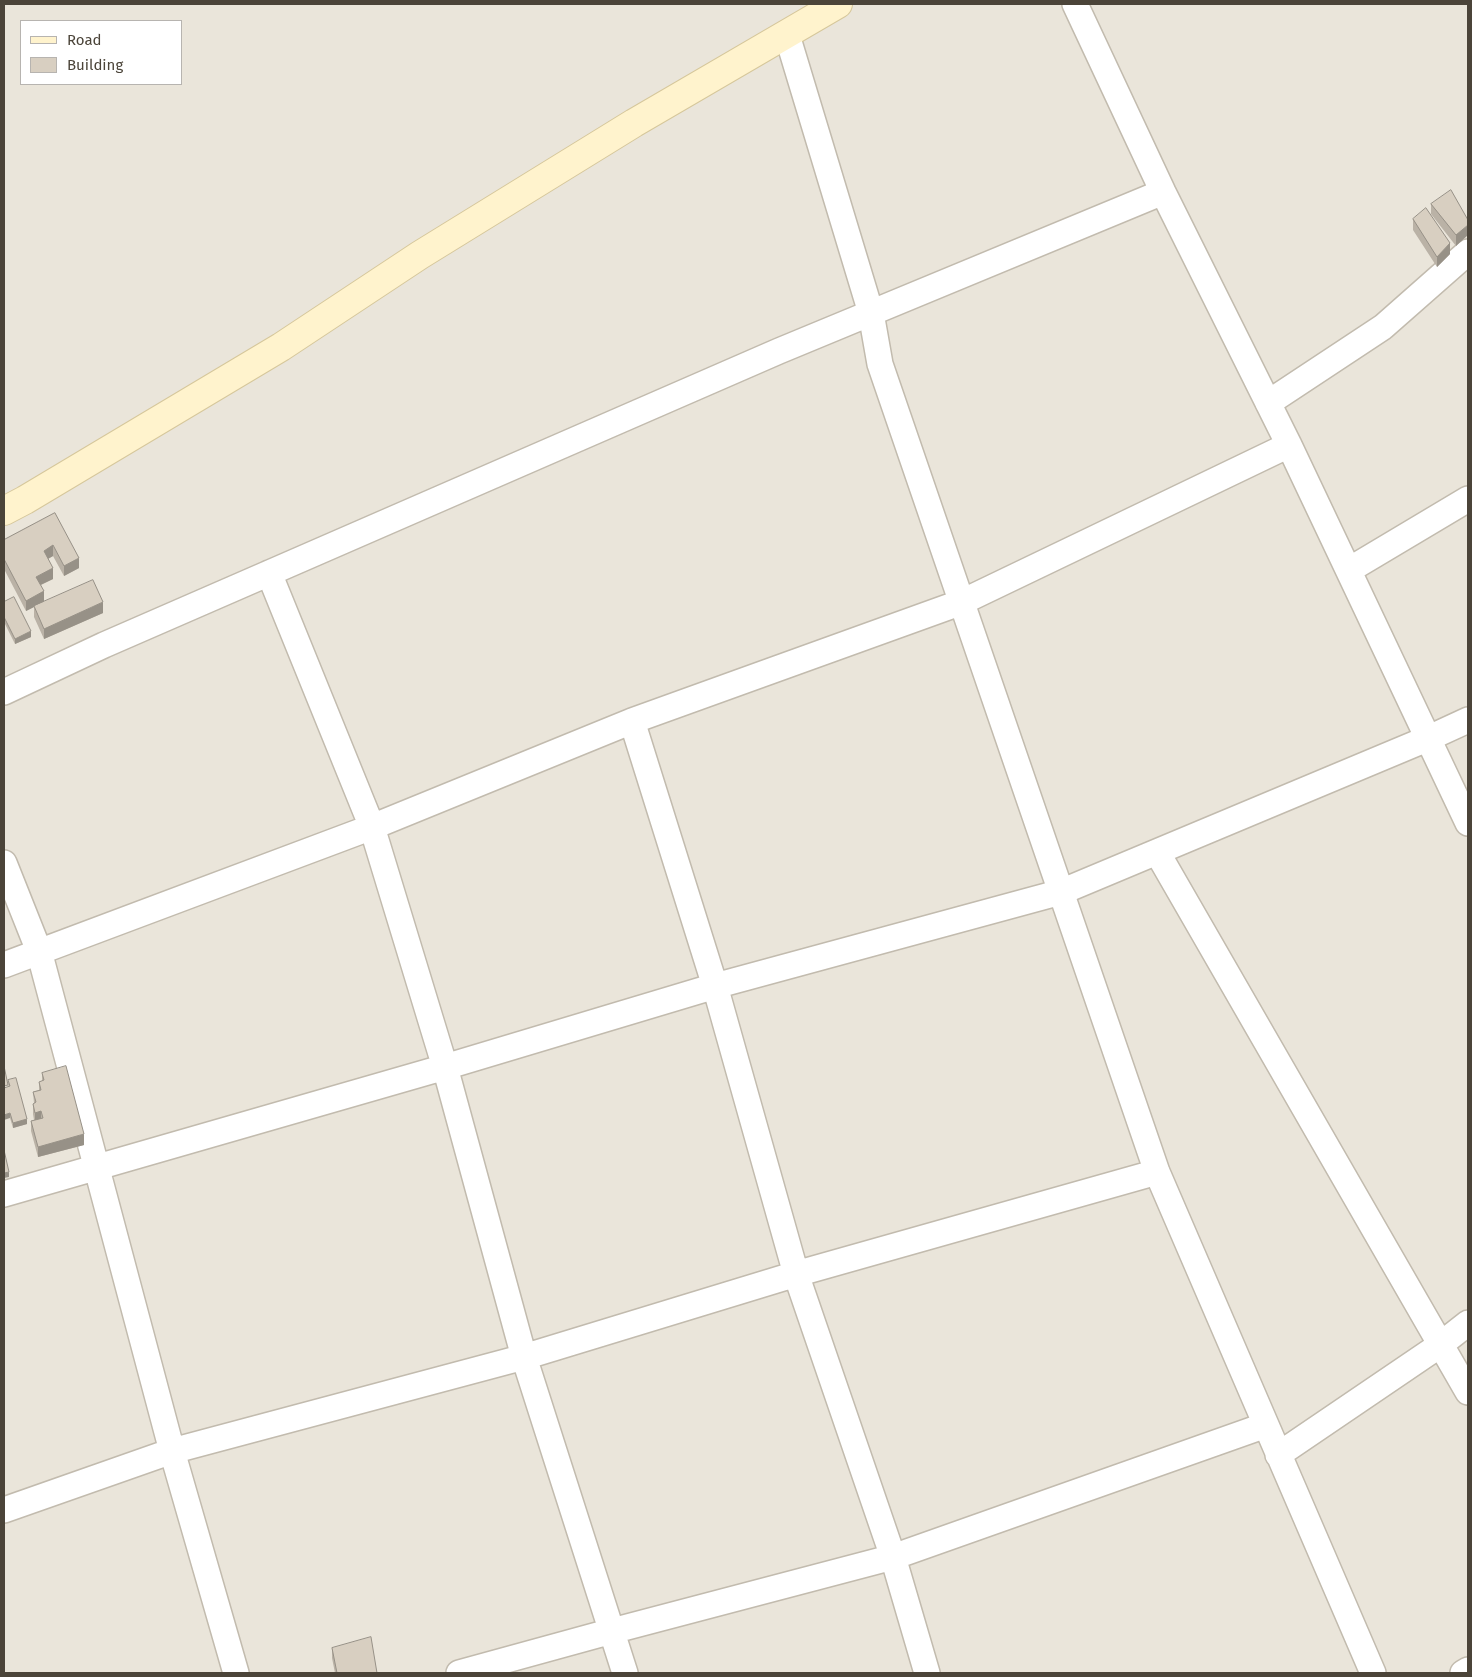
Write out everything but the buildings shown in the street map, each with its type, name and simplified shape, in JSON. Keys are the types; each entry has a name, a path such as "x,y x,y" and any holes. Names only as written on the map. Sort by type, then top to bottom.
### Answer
{"street":[{"path":"4,511 281,347 420,255 634,123 838,4"},
{"path":"1075,4 1163,192 1349,570 1468,823"},
{"path":"787,34 870,313 880,364 1157,1172 1373,1673"},
{"path":"4,692 104,645 870,313 1163,192"},
{"path":"1268,403 1383,327 1468,252"},
{"path":"4,965 372,827 632,721 962,602 1289,445"},
{"path":"1349,570 1468,499"},
{"path":"269,573 372,827 445,1067 524,1357 625,1673"},
{"path":"4,1194 445,1067 715,986 1061,892 1468,720"},
{"path":"632,721 715,986 796,1274 893,1557 927,1673"},
{"path":"1157,852 1468,1392"},
{"path":"4,863 39,951 172,1450 236,1673"},
{"path":"4,1510 172,1450 524,1357 796,1274 1157,1172"},
{"path":"1278,1454 1440,1345 1468,1323"},
{"path":"460,1673 893,1557 1266,1425"},
{"path":"1463,1673 1468,1670"}],"shaded area":[{"path":"4,4 1468,4 1468,1673 4,1673"}]}
